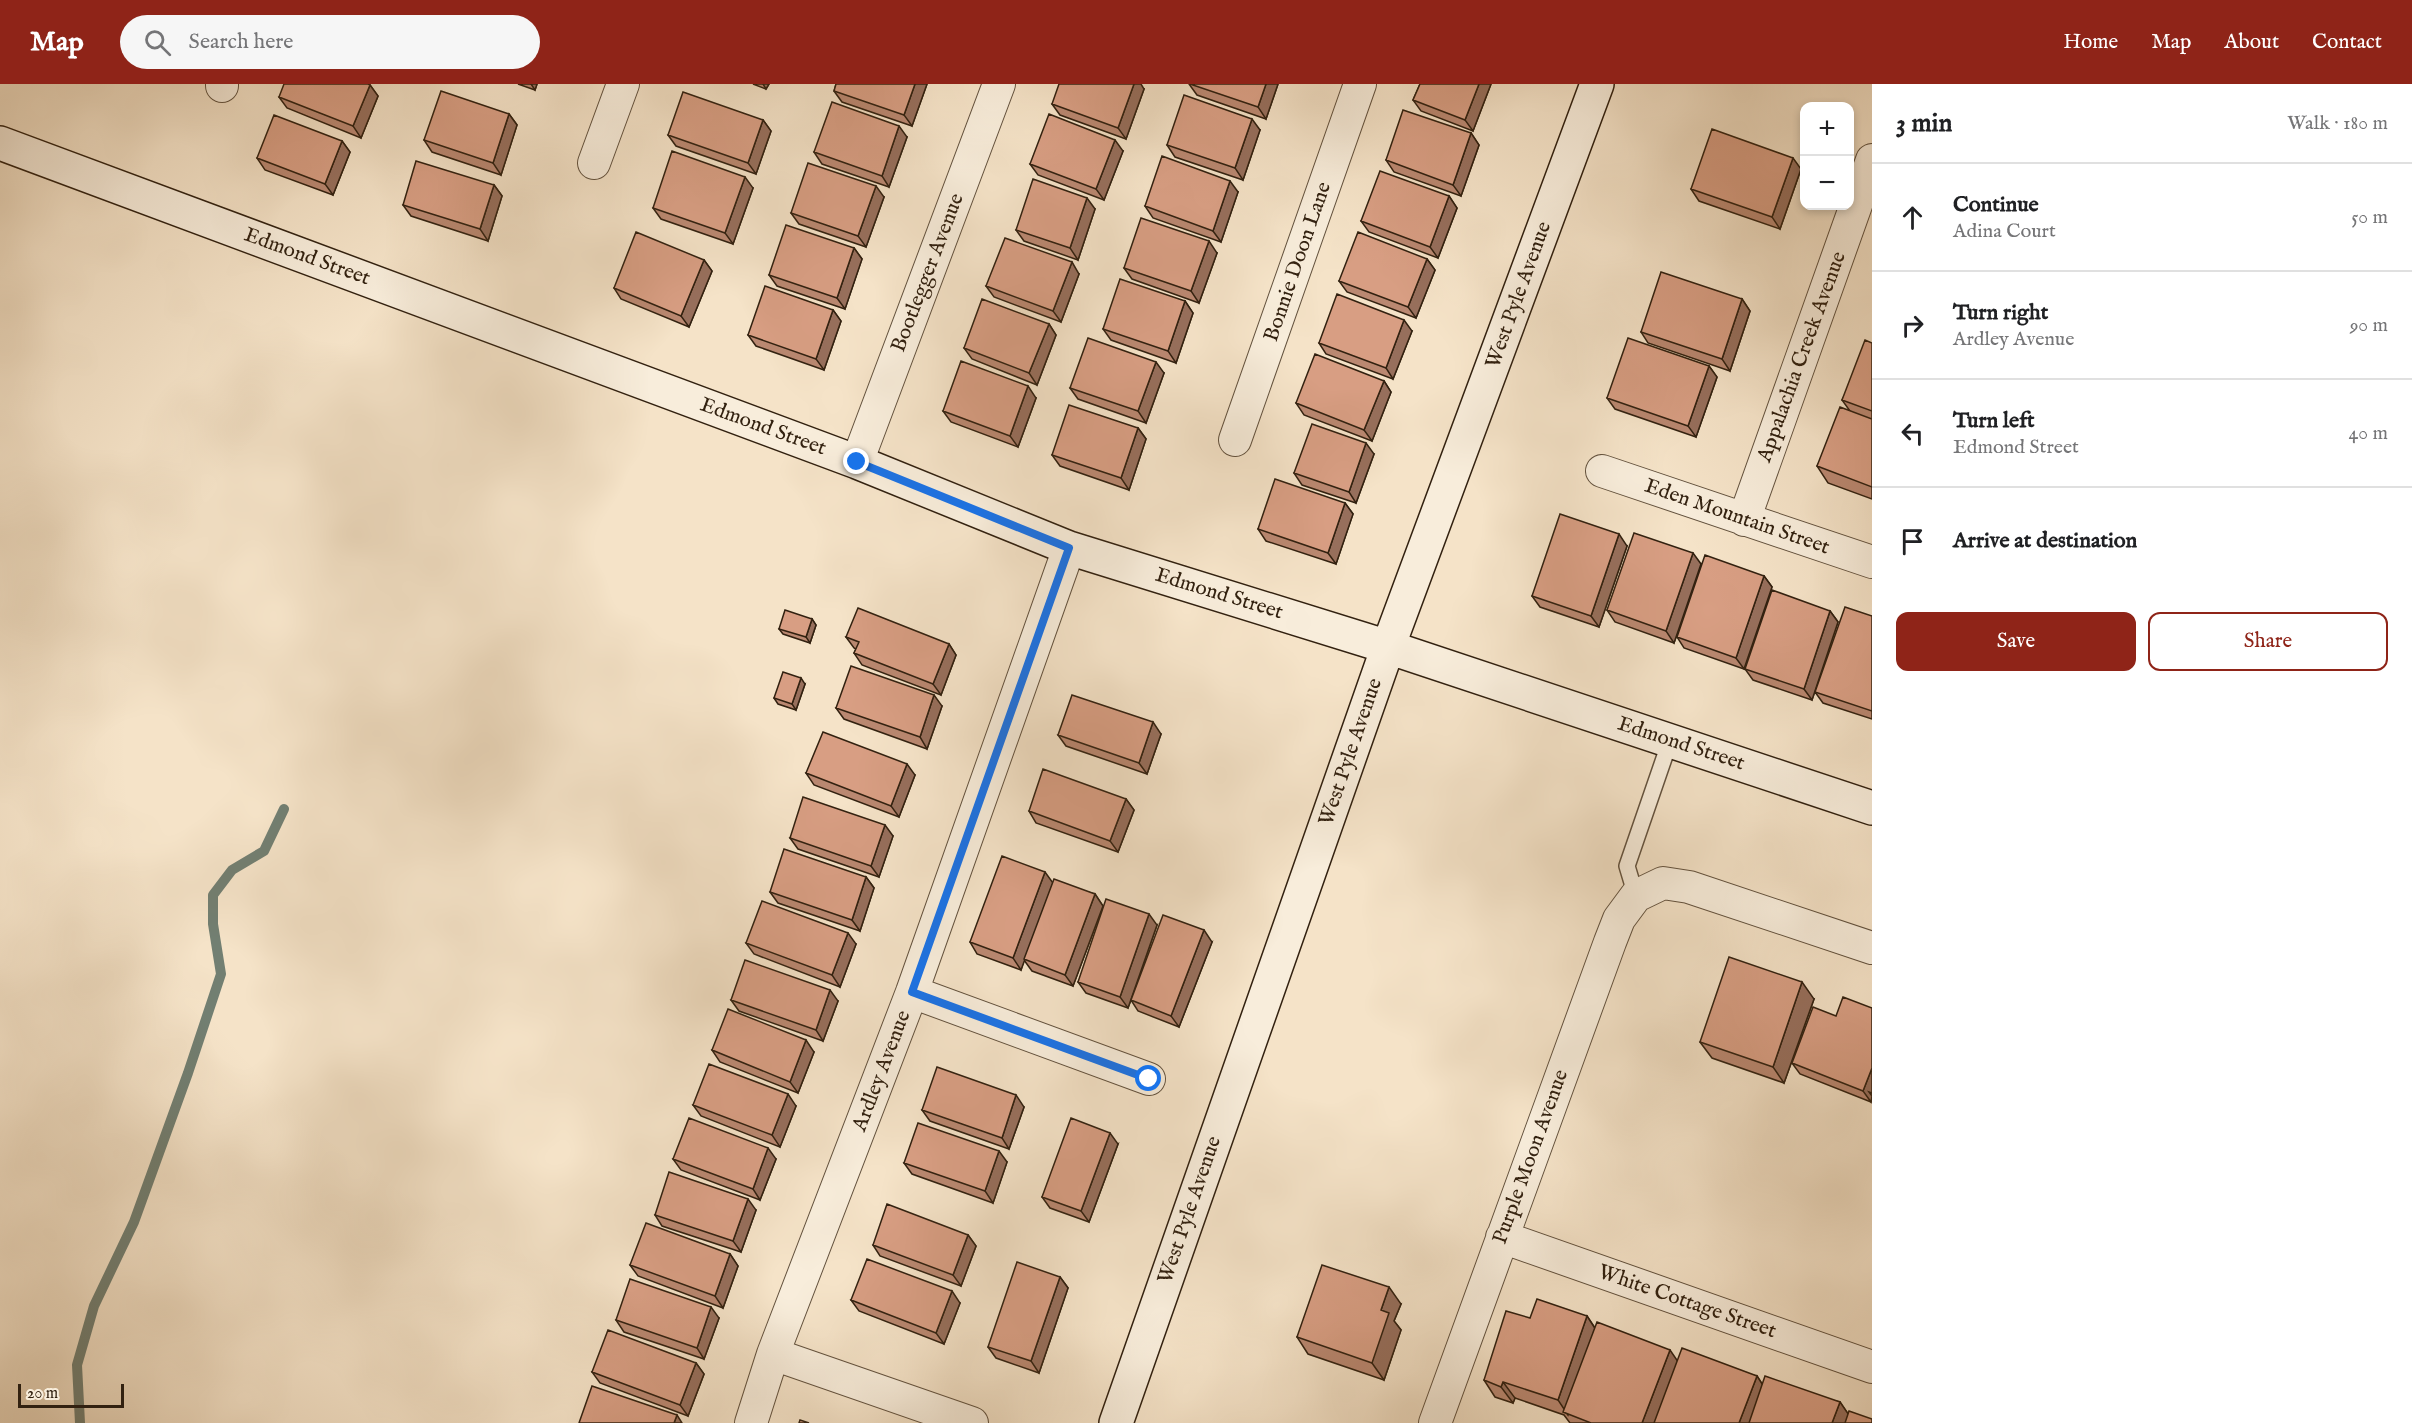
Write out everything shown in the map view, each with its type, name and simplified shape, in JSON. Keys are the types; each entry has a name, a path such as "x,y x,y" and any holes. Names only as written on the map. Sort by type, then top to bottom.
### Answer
{"street":[{"path":"594,163 623,84"},
{"name":"Bootlegger Avenue","path":"857,462 999,84"},
{"name":"Bonnie Doon Lane","path":"1235,440 1360,84"},
{"name":"West Pyle Avenue","path":"1116,1423 1388,647 1598,84"},
{"name":"Edmond Street","path":"0,143 857,462 1069,548 1388,647 1872,808"},
{"name":"Appalachia Creek Avenue","path":"1744,520 1872,159"},
{"name":"Eden Mountain Street","path":"1602,471 1872,562"},
{"name":"Ardley Avenue","path":"752,1423 773,1354 912,992 1069,548"},
{"path":"1636,896 1663,883 1689,887 1872,948"},
{"name":"Purple Moon Avenue","path":"1435,1423 1610,942 1619,919 1636,896"},
{"path":"912,992 1149,1079"},
{"name":"White Cottage Street","path":"1502,1237 1872,1367"},
{"path":"773,1354 972,1423"}],"lane":[{"path":"1636,896 1627,866 1670,741"}],"building":[{"path":"284,84 370,85 353,126 279,97"},
{"path":"836,84 915,84 904,115 834,91"},
{"path":"1059,84 1134,84 1118,128 1052,104"},
{"path":"1190,84 1266,84 1258,107"},
{"path":"1420,84 1479,84 1465,120 1413,100"},
{"path":"441,91 509,114 493,163 424,140"},
{"path":"683,92 763,120 748,163 668,135"},
{"path":"1184,95 1252,119 1235,168 1167,145"},
{"path":"832,102 899,126 882,176 814,152"},
{"path":"1403,110 1471,133 1453,185 1386,160"},
{"path":"1049,114 1115,140 1096,189 1030,164"},
{"path":"274,115 342,141 325,184 257,158"},
{"path":"1712,129 1793,158 1772,217 1691,189"},
{"path":"672,151 745,177 725,233 653,208"},
{"path":"1162,156 1230,181 1213,231 1145,206"},
{"path":"416,161 494,185 480,229 403,205"},
{"path":"808,163 876,186 858,236 791,213"},
{"path":"1380,171 1449,196 1430,247 1361,221"},
{"path":"1033,179 1087,198 1070,248 1016,230"},
{"path":"1141,218 1209,241 1191,291 1124,268"},
{"path":"786,225 854,248 837,298 769,275"},
{"path":"636,232 704,260 681,316 614,288"},
{"path":"1358,232 1427,259 1408,307 1339,281"},
{"path":"1005,238 1072,262 1053,311 986,286"},
{"path":"1661,272 1742,299 1722,359 1641,332"},
{"path":"1120,279 1185,301 1168,351 1103,329"},
{"path":"765,286 833,310 816,359 748,335"},
{"path":"1337,294 1404,320 1386,368 1319,343"},
{"path":"982,299 1049,324 1029,373 964,348"},
{"path":"1088,338 1156,362 1138,411 1070,388"},
{"path":"1628,338 1709,366 1688,426 1607,398"},
{"path":"1865,340 1872,343 1872,411 1842,400"},
{"path":"1315,354 1384,381 1364,430 1296,403"},
{"path":"961,361 1028,386 1010,436 943,411"},
{"path":"1069,405 1138,428 1121,478 1052,455"},
{"path":"1840,407 1872,419 1872,487 1817,466"},
{"path":"1312,424 1366,443 1349,492 1294,473"},
{"path":"1275,479 1345,503 1328,553 1258,529"},
{"path":"1560,514 1619,534 1591,616 1532,596"},
{"path":"1634,533 1693,553 1666,631 1607,610"},
{"path":"1705,555 1764,576 1736,658 1677,637"},
{"path":"1772,590 1830,611 1804,689 1745,669"},
{"path":"1845,607 1872,616 1872,711 1815,692"},
{"path":"858,608 949,644 933,684 854,653 859,642 846,637"},
{"path":"785,610 812,619 806,637 779,629"},
{"path":"851,666 934,695 920,737 836,708"},
{"path":"783,672 801,678 792,704 774,698"},
{"path":"1072,695 1153,722 1139,763 1058,735"},
{"path":"823,732 907,764 891,806 806,773"},
{"path":"1043,769 1126,799 1110,841 1029,811"},
{"path":"803,797 885,825 871,866 790,838"},
{"path":"784,849 866,877 852,920 770,892"},
{"path":"1002,856 1045,872 1013,958 970,942"},
{"path":"1054,879 1095,894 1065,975 1024,959"},
{"path":"1106,899 1149,914 1120,997 1078,982"},
{"path":"762,901 848,933 832,975 746,943"},
{"path":"1163,915 1204,930 1171,1016 1131,1000"},
{"path":"1729,957 1802,982 1773,1067 1700,1042"},
{"path":"745,960 830,990 816,1030 731,1000"},
{"path":"1843,997 1872,1008 1872,1068 1863,1091 1792,1063 1813,1007 1836,1016"},
{"path":"728,1009 806,1040 790,1082 712,1050"},
{"path":"709,1064 788,1094 772,1135 693,1105"},
{"path":"937,1067 1016,1095 1002,1138 922,1110"},
{"path":"689,1118 768,1148 753,1189 673,1159"},
{"path":"1071,1118 1110,1133 1081,1211 1042,1197"},
{"path":"918,1123 999,1151 985,1191 904,1163"},
{"path":"669,1172 748,1199 733,1241 655,1215"},
{"path":"887,1204 968,1235 953,1275 873,1245"},
{"path":"646,1223 730,1254 715,1296 630,1265"},
{"path":"867,1259 952,1291 936,1333 851,1300"},
{"path":"1017,1262 1060,1277 1031,1361 988,1347"},
{"path":"1322,1265 1389,1287 1381,1310 1389,1313 1372,1363 1297,1337"},
{"path":"630,1279 711,1307 697,1348 616,1320"},
{"path":"1537,1299 1587,1316 1558,1400 1503,1382 1501,1387 1484,1380 1506,1311 1530,1318"},
{"path":"1597,1322 1670,1350 1642,1423 1591,1423 1563,1412"},
{"path":"608,1330 696,1363 680,1405 592,1372"},
{"path":"1682,1348 1757,1376 1739,1423 1654,1423"},
{"path":"1765,1376 1840,1402 1832,1423 1749,1423"},
{"path":"592,1386 677,1415 674,1423 579,1423"},
{"path":"1849,1411 1872,1419 1872,1423 1845,1423"}],"waterway":[{"path":"80,1423 77,1365 94,1306 134,1222 221,974 213,924 213,895 232,870 264,851 284,809"}],"route":[{"path":"857,462 1069,548 912,992 1149,1079"}]}
